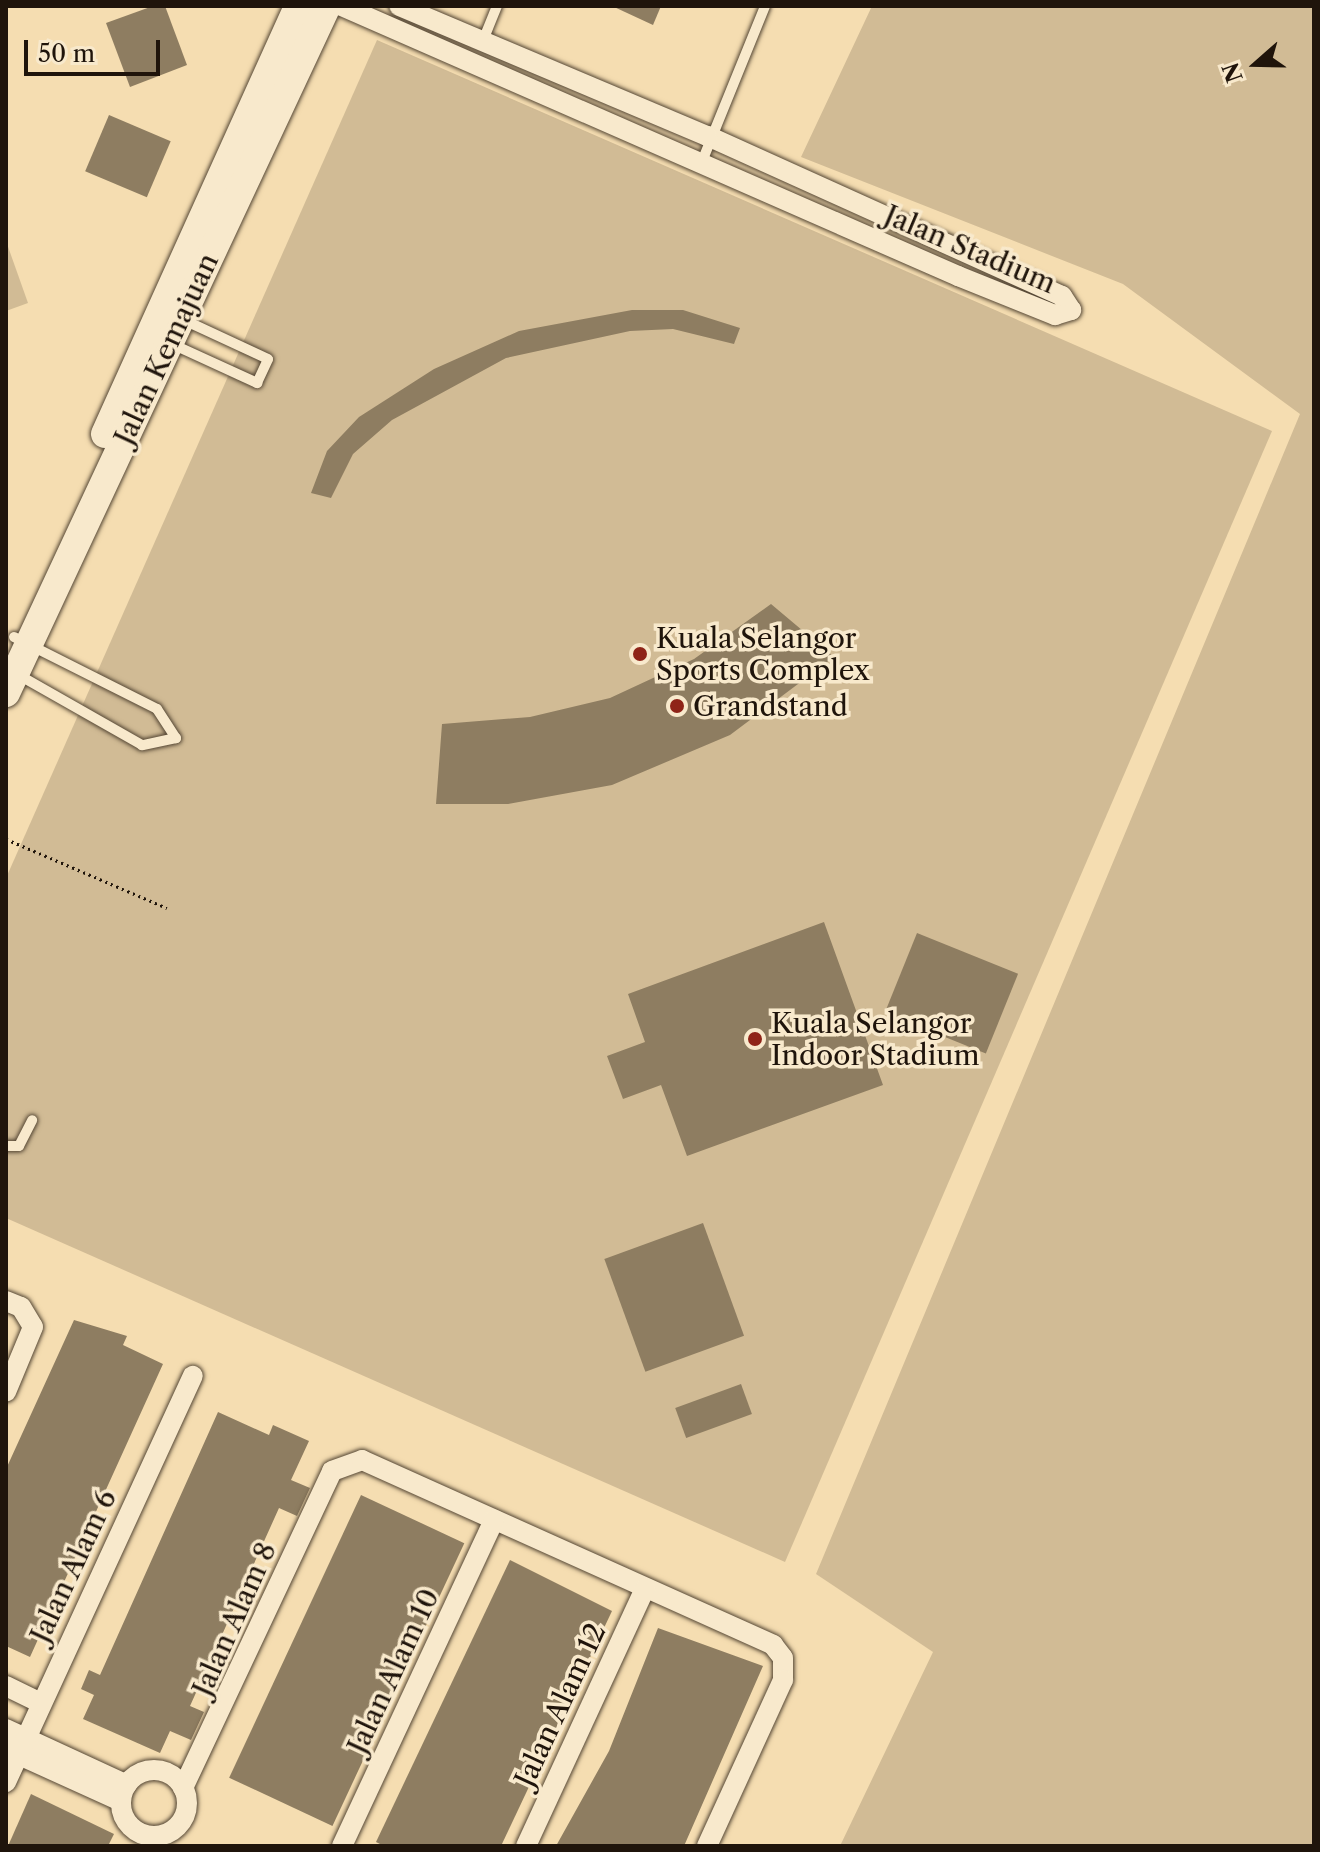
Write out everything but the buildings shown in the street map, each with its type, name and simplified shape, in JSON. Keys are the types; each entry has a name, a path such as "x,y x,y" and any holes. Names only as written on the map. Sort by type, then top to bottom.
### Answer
{"street":[{"name":"Jalan Kemajuan","path":"13,661 165,326 298,6"},
{"name":"Jalan Kemajuan","path":"165,326 327,6"},
{"name":"Jalan Stadium","path":"342,6 1055,315 1071,310 1062,296 707,136 399,6"},
{"path":"6,1301 21,1307 33,1327 6,1392"},
{"name":"Jalan Alam 6","path":"6,1782 14,1743 39,1702 193,1376"},
{"name":"Jalan Alam 8","path":"183,1788 332,1471 362,1460 494,1520"},
{"path":"494,1520 773,1645 783,1658 783,1680 707,1846"},
{"name":"Jalan Alam 10","path":"342,1846 494,1520"},
{"name":"Jalan Alam 12","path":"526,1846 645,1588"},
{"path":"6,1686 39,1702"},
{"path":"14,1743 124,1793"},
{"path":"156,1770 183,1788 183,1818 156,1841 131,1827 124,1793 156,1770"}],"lane":[{"path":"482,43 497,6"},
{"path":"701,164 707,136 765,6"},
{"path":"165,326 268,359 257,383 165,326"},
{"path":"13,661 157,709 176,738 142,745 13,661"},
{"path":"6,1146 19,1146 32,1120"}],"path":[{"path":"6,839 167,908"}],"shaded area":[{"path":"872,6 1314,6 1314,1846 840,1846 933,1652 816,1574 1300,414 1123,284 801,157"},
{"name":"Kuala Selangor Sports Complex","path":"377,40 1272,431 785,1562 6,1218 6,878"},
{"path":"6,241 28,303 6,311"}],"place":[{"name":"Kuala Selangor Sports Complex","path":"640,654"},
{"name":"Grandstand","path":"677,706"},
{"name":"Kuala Selangor Indoor Stadium","path":"755,1039"}]}
